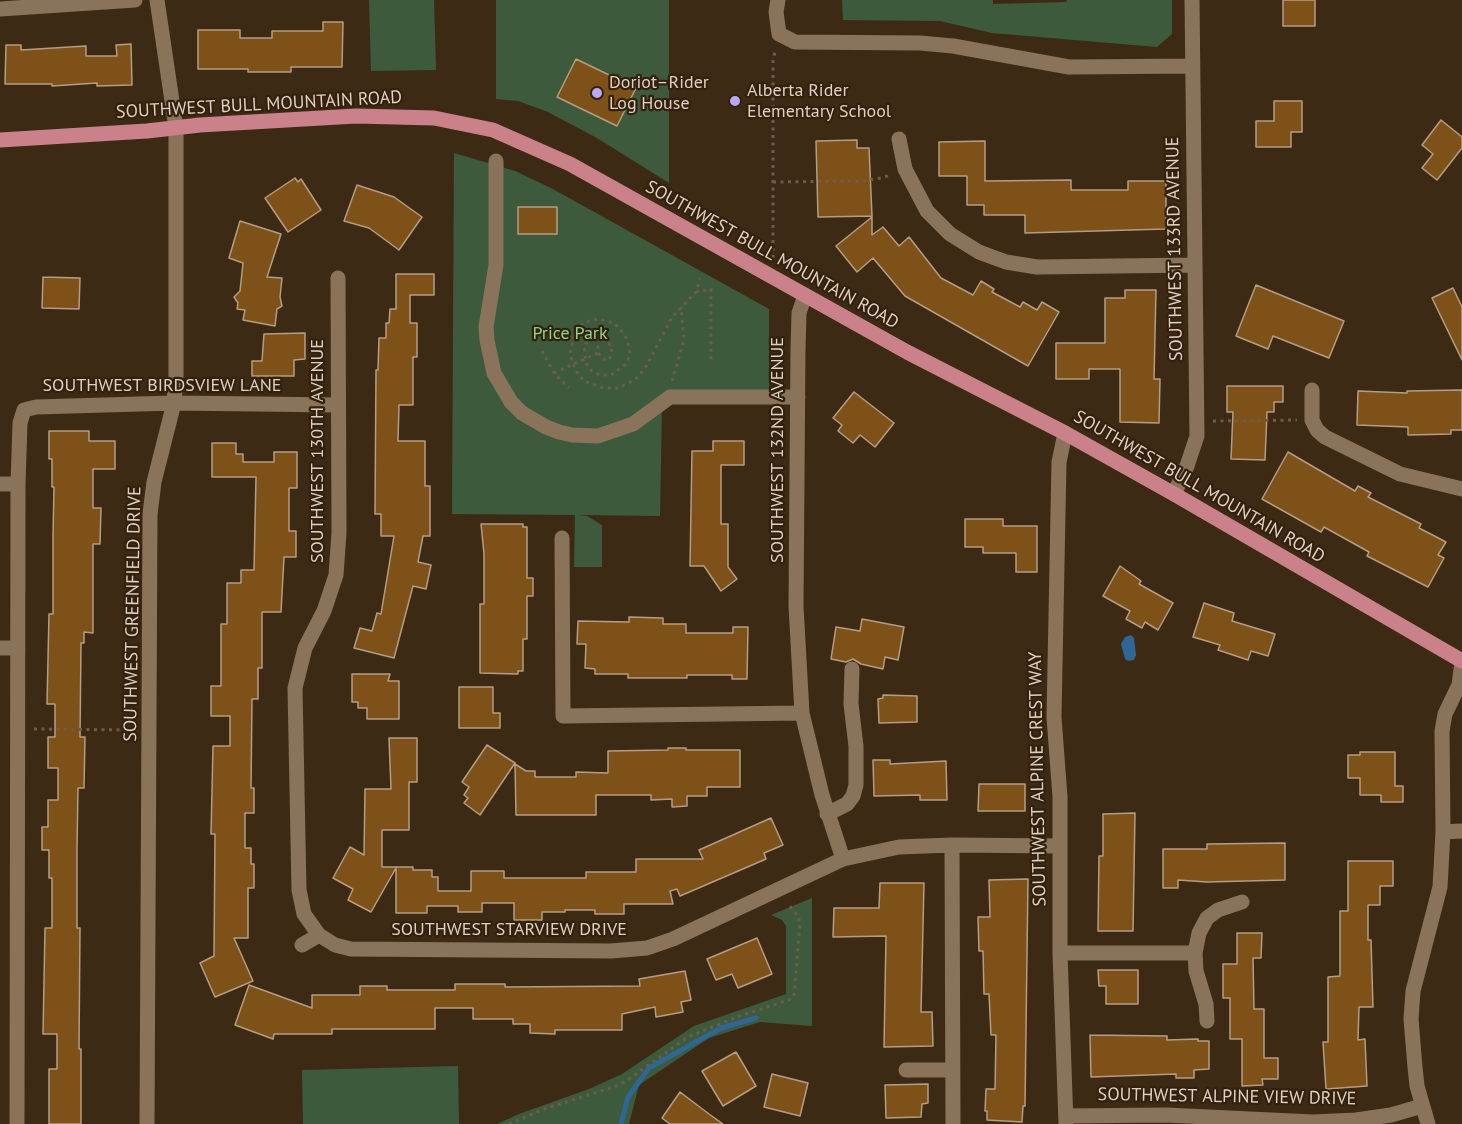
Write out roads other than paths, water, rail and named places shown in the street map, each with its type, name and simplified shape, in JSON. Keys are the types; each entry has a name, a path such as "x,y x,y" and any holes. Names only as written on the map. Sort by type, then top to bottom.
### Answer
{"main road":[{"name":"SOUTHWEST BULL MOUNTAIN ROAD","path":"0,140 356,116 434,118 493,130 570,164 907,352 1065,433 1462,661"}],"street":[{"path":"0,9 135,0"},
{"name":"SOUTHWEST GREENFIELD DRIVE","path":"147,1124 151,499 174,403 176,375 176,128 157,0"},
{"path":"778,0 776,12 779,34 795,42 920,43 952,46 1069,67 1192,66"},
{"name":"SOUTHWEST 133RD AVENUE","path":"1174,494 1197,436 1192,0"},
{"path":"899,140 905,169 927,211 950,234 979,252 1006,262 1037,267 1195,265"},
{"path":"496,161 496,265 486,327 487,340 494,373 512,402 522,412 546,427 572,435 598,436 633,424 670,397 798,397"},
{"name":"SOUTHWEST 130TH AVENUE","path":"319,935 304,914 298,883 295,688 305,648 324,611 336,575 339,533 338,278"},
{"name":"SOUTHWEST 132ND AVENUE","path":"805,295 798,319 796,606 802,713 827,814 843,859"},
{"path":"1312,390 1312,420 1317,430 1325,437 1400,474 1462,489"},
{"name":"SOUTHWEST BIRDSVIEW LANE","path":"18,484 20,423 24,410 36,407 174,403 338,405"},
{"name":"SOUTHWEST ALPINE CREST WAY","path":"1065,433 1059,462 1054,717 1060,797 1060,953 1066,1120"},
{"path":"0,484 18,484 17,1124"},
{"path":"562,538 563,716 802,713"},
{"path":"0,648 18,648"},
{"path":"1428,1124 1417,1086 1413,1049 1413,991 1440,887 1443,832 1442,731 1445,714 1459,685 1462,661"},
{"path":"827,814 848,804 856,785 851,704 852,669"},
{"path":"1443,832 1462,831"},
{"path":"952,845 953,1124"},
{"name":"SOUTHWEST STARVIEW DRIVE","path":"319,935 335,945 351,949 611,951 647,948 673,939 843,859 899,847 1060,846"},
{"path":"1207,1021 1206,1004 1196,971 1195,953 1199,933 1207,918 1218,910 1242,902"},
{"path":"302,945 319,935"},
{"path":"1060,953 1195,953"},
{"path":"906,1070 952,1070"},
{"name":"SOUTHWEST ALPINE VIEW DRIVE","path":"1066,1120 1166,1115 1313,1122 1356,1120 1391,1115 1422,1106"}],"water":[{"path":"1131,635 1134,638 1136,655 1134,660 1128,661 1125,659 1121,644 1125,637"}],"waterway":[{"path":"621,1124 628,1097 649,1068 721,1028 756,1018"}],"place":[{"name":"Doriot–Rider Log House","path":"597,93"},
{"name":"Alberta Rider Elementary School","path":"735,101"}],"park label":[{"name":"Price Park","path":"570,334"}]}
